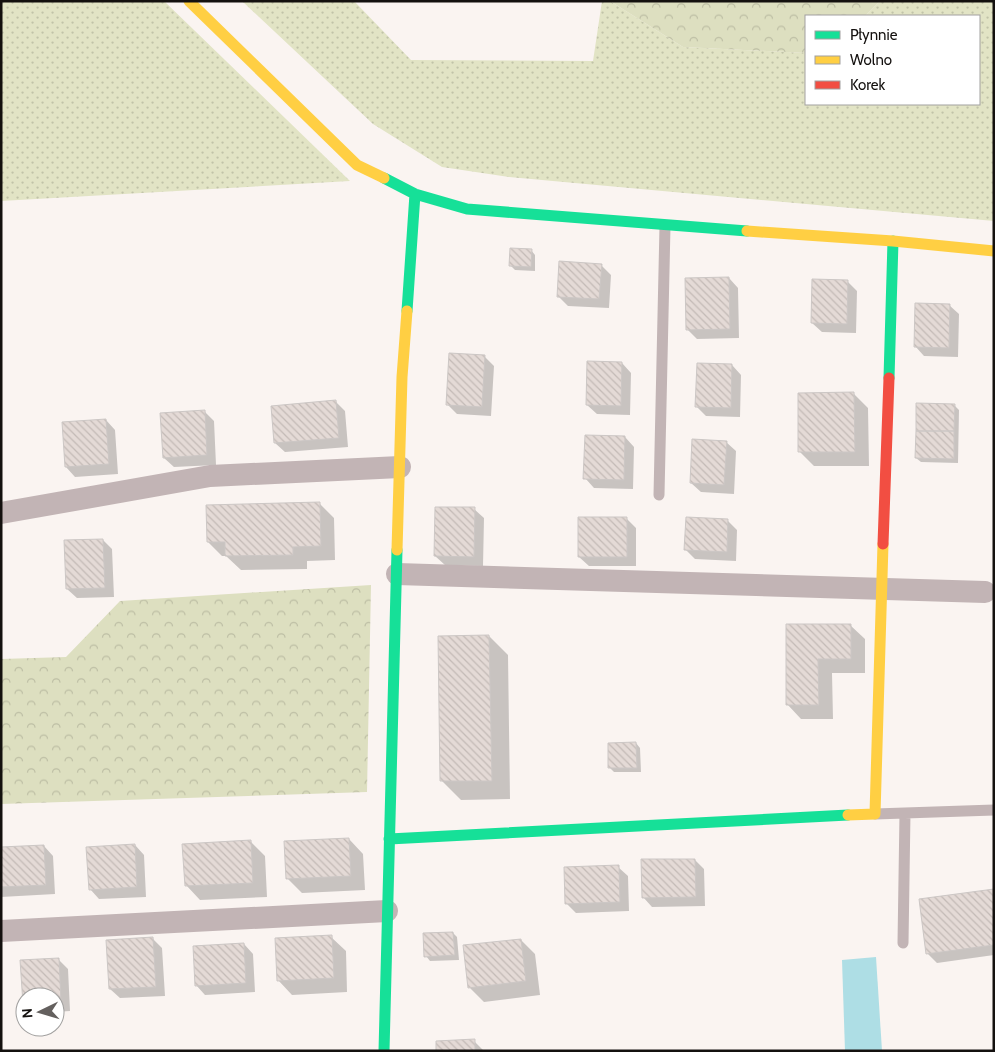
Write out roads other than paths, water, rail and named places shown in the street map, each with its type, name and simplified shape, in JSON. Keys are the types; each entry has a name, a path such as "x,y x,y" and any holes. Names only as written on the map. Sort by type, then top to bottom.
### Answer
{"street":[{"path":"189,1 357,165 435,202 467,208 665,226 994,251"},
{"path":"384,1051 402,377 415,194"},
{"path":"389,839 874,814 892,242"},
{"path":"1,513 210,476 400,467"},
{"path":"397,574 985,592"},
{"path":"1,931 387,911"}],"lane":[{"path":"659,495 665,226"},
{"path":"874,814 994,810"},
{"path":"903,943 905,813"}],"water":[{"path":"876,957 882,1051 845,1051 842,960"}]}
